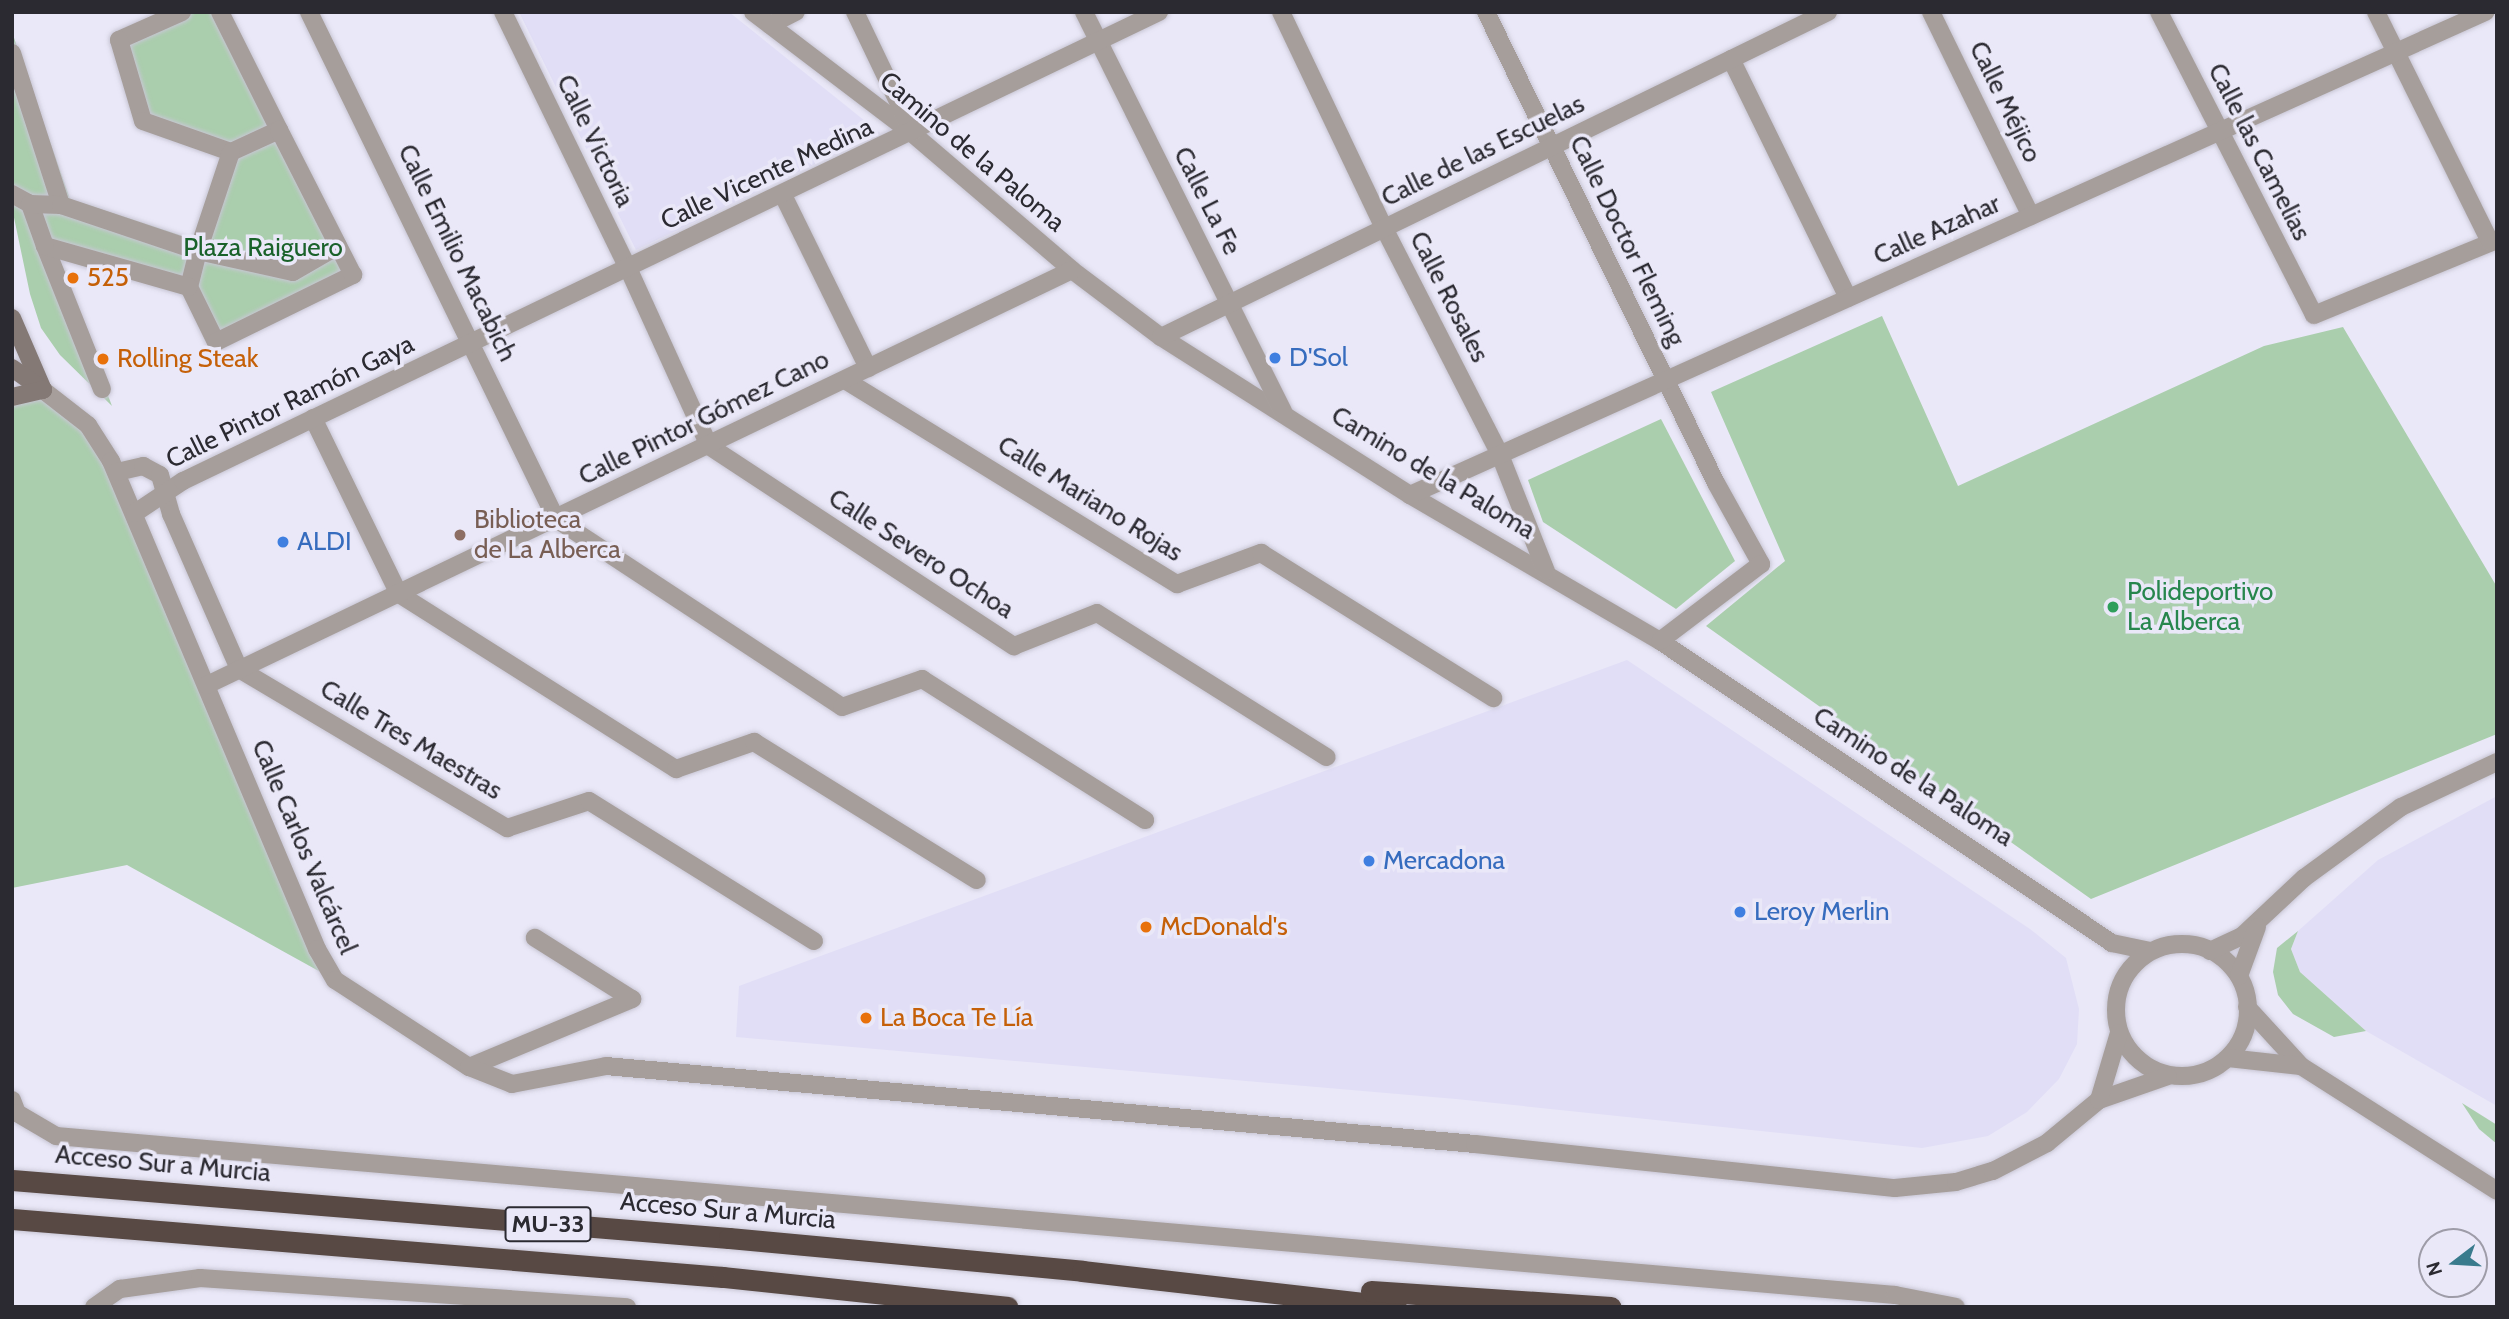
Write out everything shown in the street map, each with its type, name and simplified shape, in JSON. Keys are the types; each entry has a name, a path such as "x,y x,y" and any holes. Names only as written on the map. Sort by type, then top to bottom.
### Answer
{"highway":[{"name":"Acceso Sur a Murcia","path":"12,1180 1082,1271 1396,1307"},
{"name":"MU-33","path":"12,1219 723,1277 1007,1307"},
{"path":"1082,1271 1610,1307"}],"main road":[{"path":"12,318 43,390"},
{"path":"12,368 43,390"},
{"path":"12,397 43,390"}],"street":[{"path":"182,12 119,40 143,121 231,152 279,130"},
{"path":"220,12 353,275 216,342 189,286 231,152"},
{"name":"Calle Emilio Macabich","path":"309,12 556,519"},
{"name":"Calle Victoria","path":"503,12 628,268 709,446"},
{"name":"Camino de la Paloma","path":"753,12 913,134 1072,270 1161,337 1410,495 1546,571 1660,641 2112,943 2149,951"},
{"path":"770,25 796,12"},
{"path":"855,12 913,134"},
{"name":"Calle La Fe","path":"1084,12 1284,413"},
{"name":"Calle Vicente Medina","path":"471,341 913,134 1159,12"},
{"name":"Calle Rosales","path":"1281,12 1384,228 1500,455 1546,571"},
{"name":"Calle Doctor Fleming","path":"1486,12 1666,380 1760,564 1660,641"},
{"name":"Calle de las Escuelas","path":"1161,337 1828,12"},
{"name":"Calle Méjico","path":"1931,12 2031,216"},
{"name":"Calle las Camelias","path":"2159,12 2217,132 2314,315 2495,246"},
{"path":"2376,12 2495,246"},
{"name":"Calle Azahar","path":"1410,495 2485,12"},
{"path":"12,53 61,205"},
{"path":"1731,59 1848,298"},
{"path":"12,194 30,204 61,205 198,251 293,272 338,246"},
{"path":"783,195 868,368"},
{"path":"30,204 102,389"},
{"path":"45,246 189,286"},
{"name":"Calle Pintor Gómez Cano","path":"206,685 1072,270"},
{"name":"Calle Pintor Ramón Gaya","path":"135,513 166,494 313,418 471,341"},
{"name":"Calle Mariano Rojas","path":"845,380 1177,584 1261,553 1493,698"},
{"name":"Calle Carlos Valcárcel","path":"43,390 88,425 117,472 329,972 354,996 469,1067 512,1084 606,1066 1475,1144 1895,1188 1956,1182 2014,1162 2047,1143 2099,1100"},
{"path":"313,418 399,594 676,769 754,742 977,880"},
{"name":"Calle Severo Ochoa","path":"709,446 1014,646 1097,613 1327,757"},
{"path":"117,472 142,466 152,468 160,475 170,514 239,669"},
{"path":"556,519 842,707 922,679 1145,820"},
{"name":"Calle Tres Maestras","path":"239,669 507,828 589,801 814,941"},
{"path":"2210,951 2259,923 2304,878 2401,807 2497,762"},
{"path":"2239,976 2259,923"},
{"path":"469,1067 632,999 535,938"},
{"name":"Camino de la Paloma","path":"2112,943 2128,970"},
{"path":"2099,1100 2119,1033 2116,999 2128,970 2149,951 2174,944 2210,951 2239,976 2248,1007 2301,1066 2497,1191"},
{"path":"2099,1100 2168,1076 2190,1077 2228,1058 2241,1041 2248,1007"},
{"path":"2119,1033 2138,1060 2168,1076"},
{"path":"2228,1058 2301,1066"},
{"path":"12,1100 17,1113 56,1136 1867,1293 1956,1307"},
{"path":"94,1307 120,1289 200,1278 626,1307"}],"shaded area":[{"path":"519,12 729,12 880,133 636,250"},
{"path":"1627,660 2030,929 2066,958 2079,1009 2077,1044 2059,1079 2027,1112 1988,1136 1922,1148 1456,1099 736,1037 739,986"},
{"path":"2497,796 2497,1106 2366,1031 2300,972 2291,949 2298,931 2378,860"}],"green space":[{"name":"Plaza Raiguero","path":"173,12 223,12 356,278 211,350 183,288 53,250 112,406 60,355 41,328 30,294 12,208 12,32 70,199 195,240 222,151 141,122 114,40"},
{"name":"Polideportivo La Alberca","path":"1882,316 1958,486 2264,346 2343,327 2497,587 2497,734 2091,899 1706,626 1785,561 1711,392"},
{"path":"43,390 88,425 335,980 127,865 12,888 12,397"},
{"path":"1661,419 1735,561 1676,609 1543,522 1528,480"},
{"path":"2298,931 2291,949 2300,972 2366,1031 2334,1037 2293,1014 2278,995 2273,972 2277,948"},
{"path":"2462,1103 2497,1125 2497,1144 2479,1129"}],"place":[{"name":"525","path":"73,278"},
{"name":"D'Sol","path":"1275,358"},
{"name":"Rolling Steak","path":"103,359"},
{"name":"Biblioteca de La Alberca","path":"460,535"},
{"name":"ALDI","path":"283,542"},
{"name":"Polideportivo La Alberca","path":"2113,607"},
{"name":"Mercadona","path":"1369,861"},
{"name":"Leroy Merlin","path":"1740,912"},
{"name":"McDonald's","path":"1146,927"},
{"name":"La Boca Te Lía","path":"866,1018"}]}
